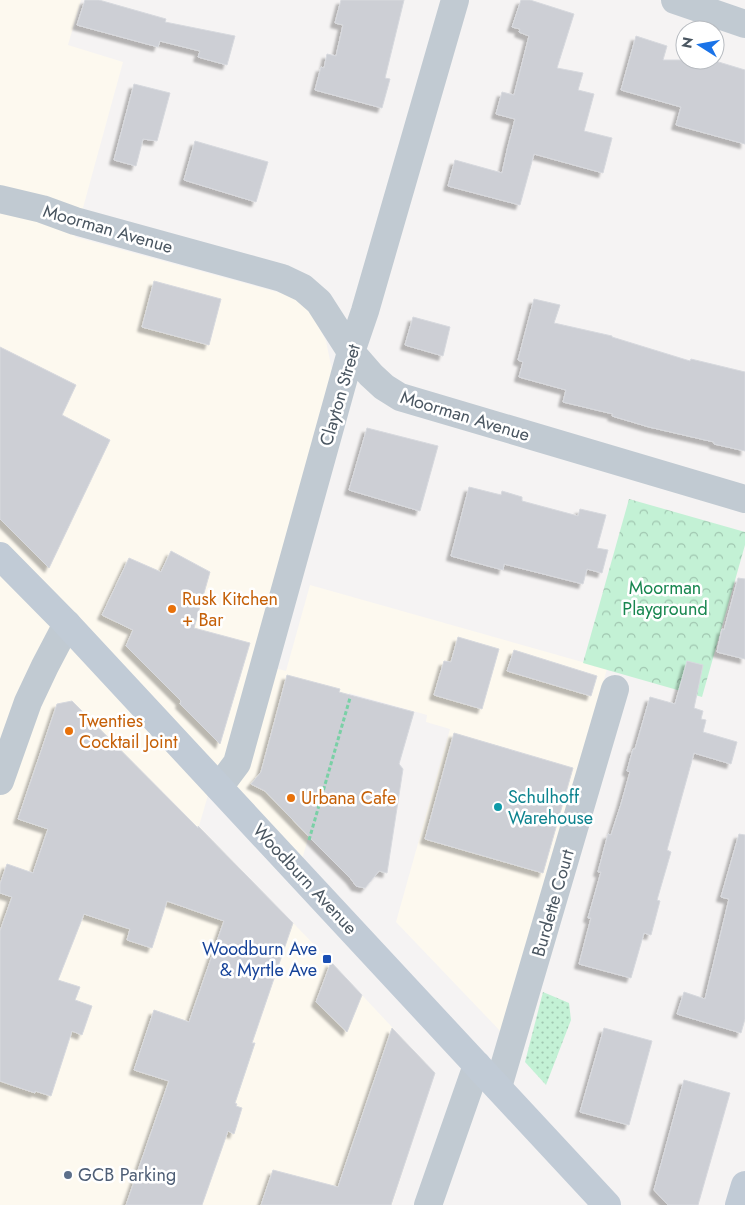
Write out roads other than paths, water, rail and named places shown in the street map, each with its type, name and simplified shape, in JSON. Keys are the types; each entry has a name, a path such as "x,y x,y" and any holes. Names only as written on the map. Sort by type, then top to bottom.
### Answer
{"street":[{"name":"Clayton Street","path":"219,787 237,763 351,352 365,311 455,0"},
{"path":"675,0 745,24"},
{"name":"Moorman Avenue","path":"0,198 42,209 75,221 282,278 303,288 319,302 351,352 371,375 384,387 400,397 745,499"},
{"name":"Woodburn Avenue","path":"0,556 67,624 607,1205"},
{"path":"0,781 28,702 67,624"},
{"name":"Burdette Court","path":"498,1087 615,690"},
{"path":"428,1205 478,1066"},
{"path":"739,1205 745,1185"}],"place":[{"name":"Rusk Kitchen + Bar","path":"172,609"},
{"name":"Twenties Cocktail Joint","path":"69,731"},
{"name":"Urbana Cafe","path":"291,798"},
{"name":"Schulhoff Warehouse","path":"498,807"},
{"name":"Woodburn Ave & Myrtle Ave","path":"327,959"},
{"name":"GCB Parking","path":"68,1175"}],"park label":[{"name":"Moorman Playground","path":"665,598"}]}
